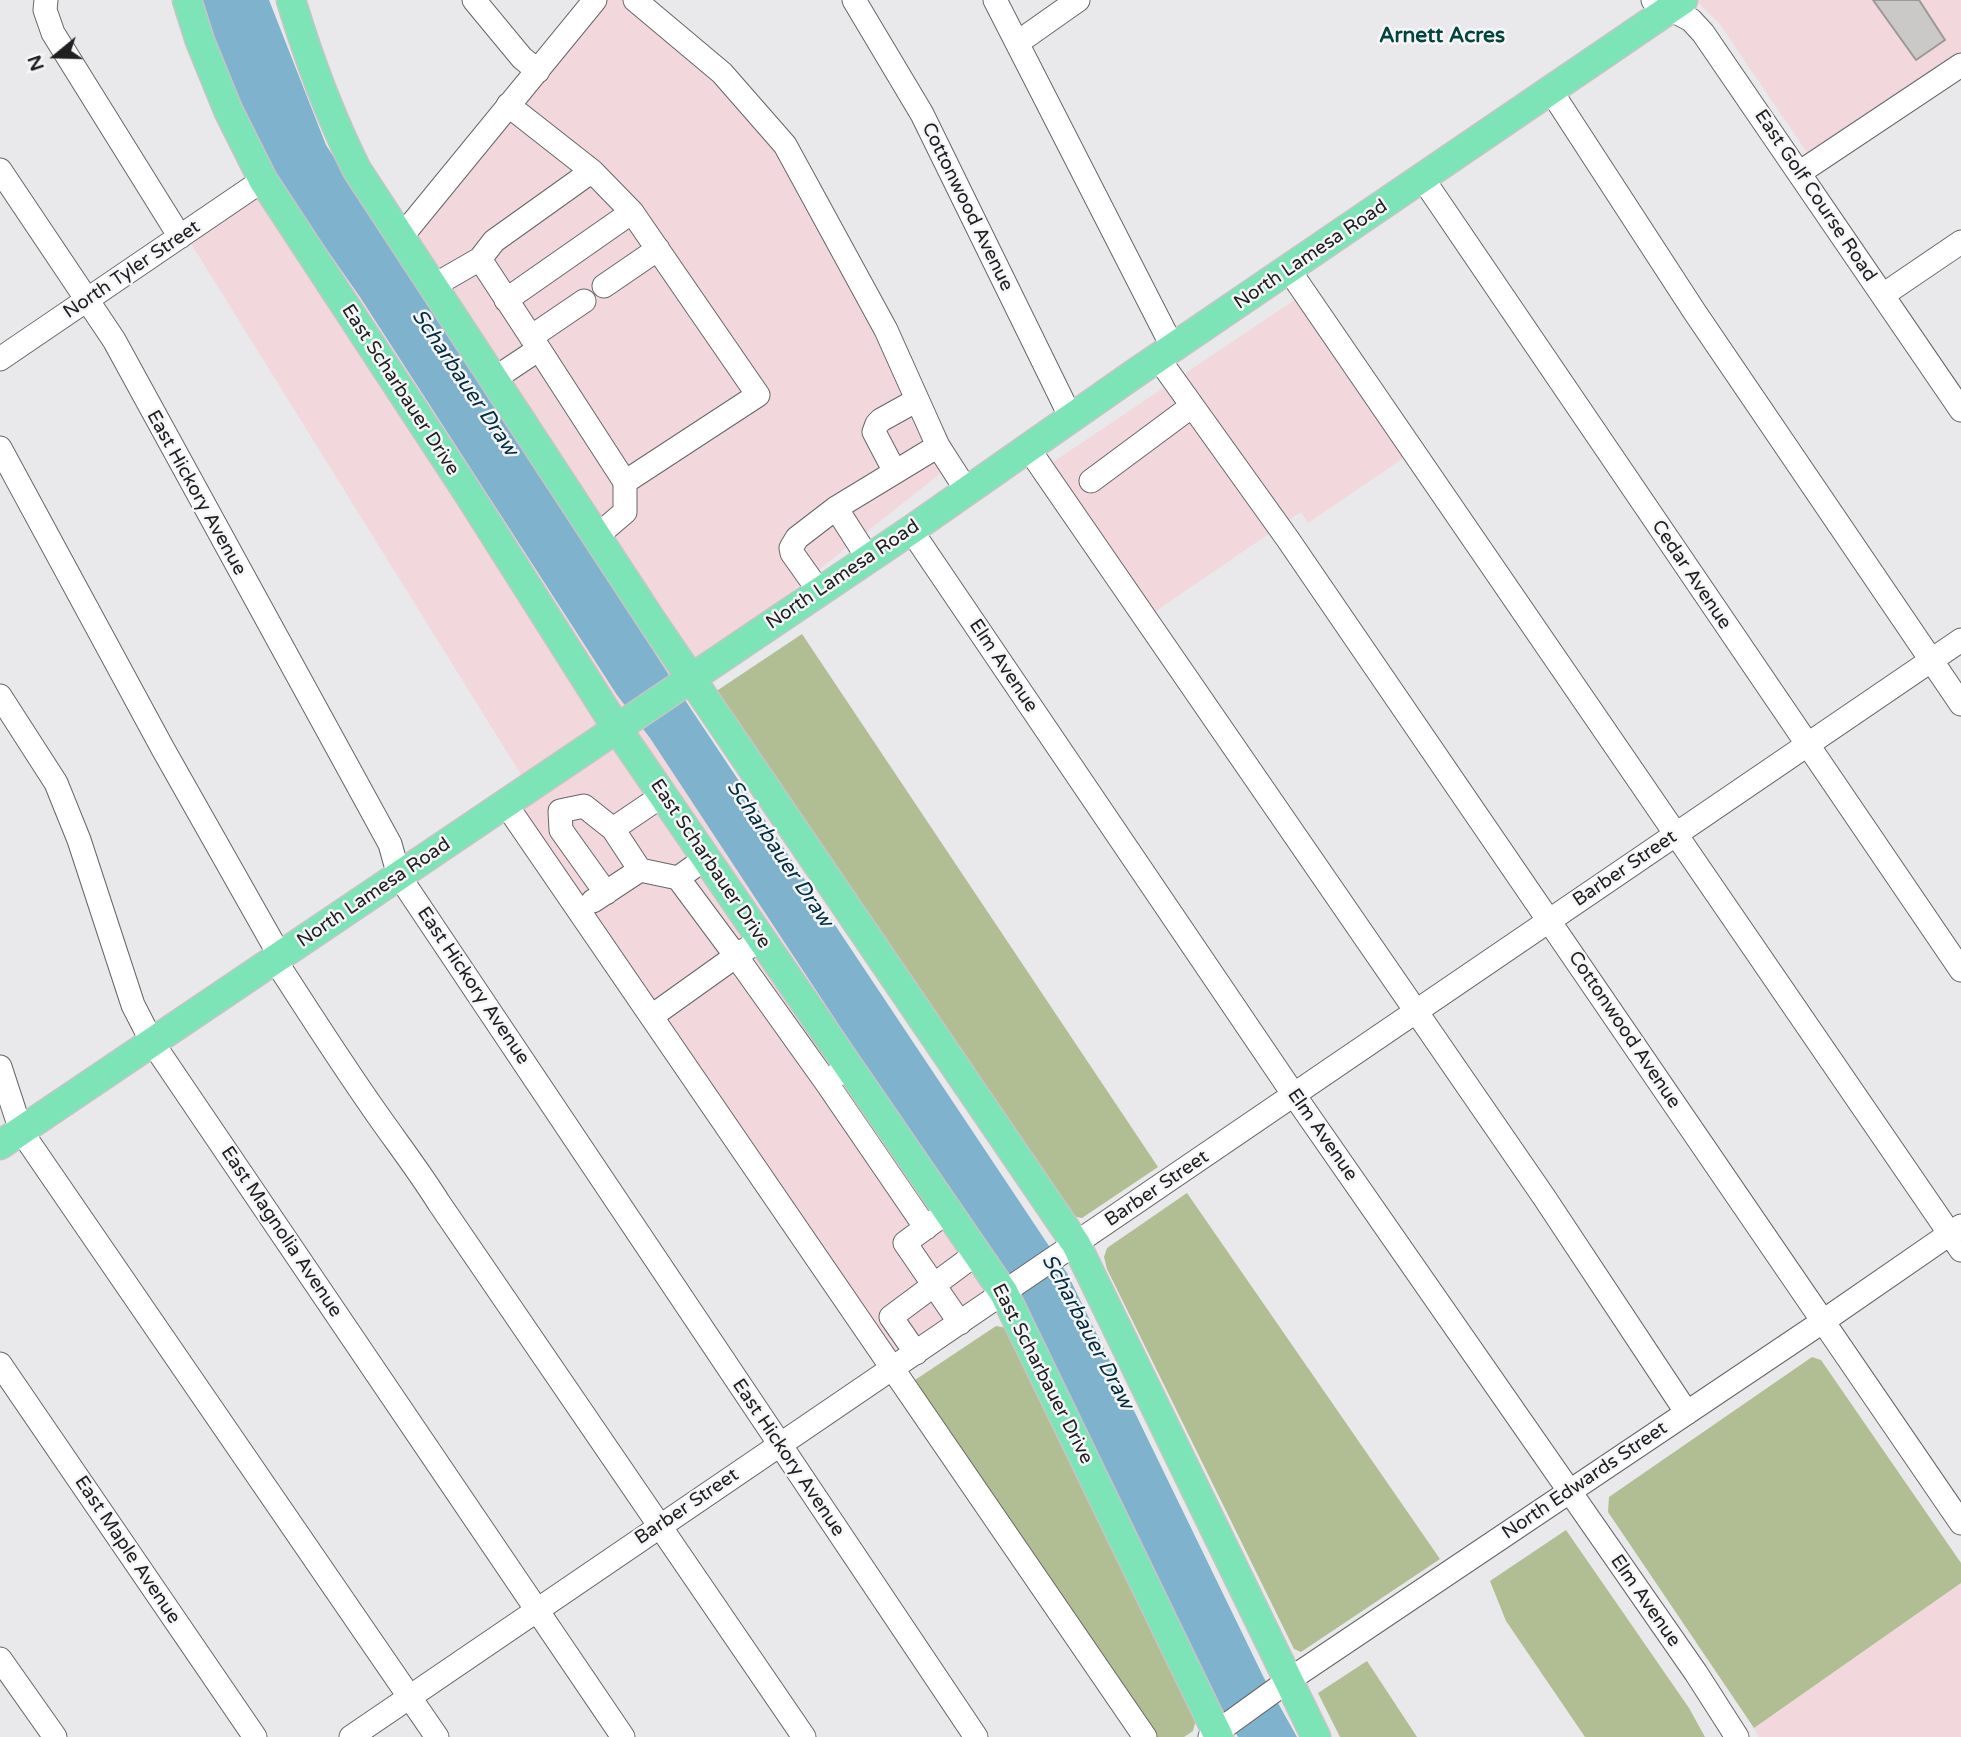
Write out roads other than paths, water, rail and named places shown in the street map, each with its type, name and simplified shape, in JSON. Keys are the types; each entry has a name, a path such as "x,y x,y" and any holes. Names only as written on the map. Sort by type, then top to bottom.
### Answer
{"main road":[{"name":"East Scharbauer Drive","path":"187,0 200,41 228,110 263,180 622,723 663,795 761,939 838,1074 948,1211 1004,1293 1215,1735"},
{"path":"291,0 313,74 357,170 689,679 1076,1244 1316,1737"},
{"name":"North Lamesa Road","path":"10,1138 911,530 1165,353 1551,92 1669,3"}],"street":[{"path":"46,0 45,10 53,33 180,237"},
{"path":"474,0 522,58 538,71"},
{"path":"402,236 595,0"},
{"path":"635,0 722,73 785,145 886,330 938,446 967,491"},
{"name":"Cottonwood Avenue","path":"854,0 922,114 1071,418"},
{"name":"Cottonwood Avenue","path":"995,0 1192,406 1287,538 1961,1523"},
{"path":"1017,43 1078,0"},
{"name":"East Golf Course Road","path":"1669,3 1703,33 1961,410"},
{"path":"1799,173 1961,65"},
{"path":"1551,92 1694,311 1961,704"},
{"path":"508,105 592,171 632,212 758,395 625,482"},
{"name":"East Hickory Avenue","path":"0,170 114,340 390,844 400,876 976,1737"},
{"path":"433,286 480,259 494,241 592,171"},
{"name":"Cedar Avenue","path":"1423,179 1961,970"},
{"name":"North Tyler Street","path":"0,359 263,180"},
{"path":"506,300 632,212"},
{"path":"1883,295 1961,242"},
{"path":"604,286 658,249"},
{"path":"480,259 625,482 625,512 597,536"},
{"path":"1289,270 1676,834 1957,1236"},
{"path":"494,379 584,300"},
{"path":"895,472 874,432 881,420 917,400"},
{"path":"1091,481 1192,406"},
{"path":"819,591 792,553 791,548 797,538 836,508 938,446"},
{"path":"0,448 277,958 371,1105 414,1162 446,1214 804,1737"},
{"path":"1028,448 1545,1197 1687,1413"},
{"path":"836,508 868,558"},
{"name":"Elm Avenue","path":"911,530 1294,1095 1696,1673 1737,1737"},
{"name":"Barber Street","path":"351,1737 1961,640"},
{"name":"East Magnolia Avenue","path":"0,696 56,783 79,840 133,1004 152,1042 623,1737"},
{"path":"539,779 560,811 561,830 606,893"},
{"path":"613,829 663,795"},
{"path":"505,803 1145,1737"},
{"path":"560,811 584,806 613,829 640,870 678,878 736,956 838,1074 926,1228"},
{"path":"678,878 706,858"},
{"path":"579,910 640,870"},
{"path":"652,1016 761,939"},
{"path":"0,1067 10,1138 437,1737"},
{"path":"948,1211 905,1243 960,1323"},
{"name":"North Edwards Street","path":"1215,1735 1289,1680 1822,1322 1957,1236"},
{"path":"916,1353 891,1317 977,1253"},
{"name":"East Maple Avenue","path":"0,1364 255,1737"},
{"path":"0,1659 55,1737"}],"water":[{"name":"Scharbauer Draw","path":"200,0 269,0 326,145 689,706 1067,1273 1264,1678 1297,1737 1238,1737 1220,1706 1022,1303 650,738 617,695 360,297 258,151"}],"district":[{"name":"Arnett Acres","path":"1442,36"}]}
